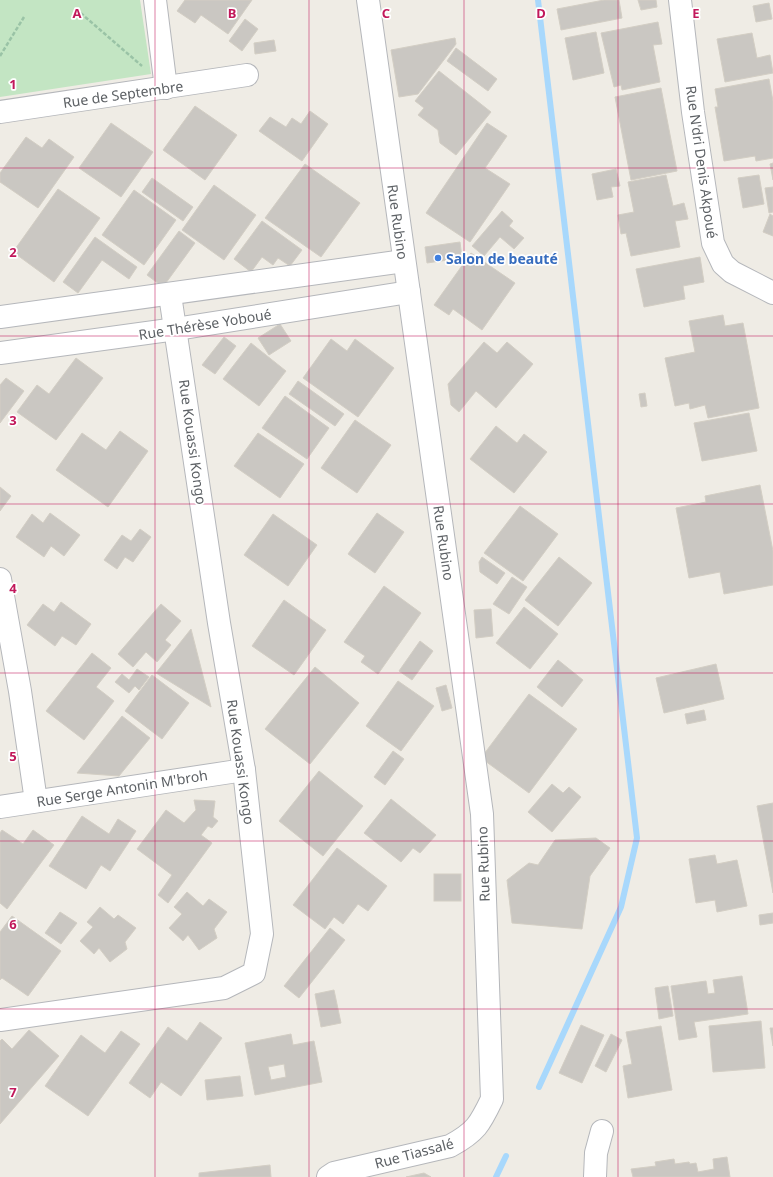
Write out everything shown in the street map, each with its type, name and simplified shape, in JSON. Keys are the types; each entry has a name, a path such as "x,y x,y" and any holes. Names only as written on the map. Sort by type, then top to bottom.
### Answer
{"street":[{"path":"155,0 166,88"},
{"name":"Rue Rubino","path":"368,0 482,814 490,1088"},
{"name":"Rue N'dri Denis Akpoué","path":"680,0 693,112 713,243 723,264 732,272 773,293"},
{"name":"Rue de Septembre","path":"0,112 247,75"},
{"path":"0,318 404,261"},
{"name":"Rue Thérèse Yoboué","path":"0,353 176,328 409,292"},
{"name":"Rue Kouassi Kongo","path":"0,1020 224,988 254,973 262,934 244,770 170,295"},
{"path":"0,579 20,691 36,801"},
{"name":"Rue Serge Antonin M'broh","path":"0,807 244,770"},
{"name":"Rue Tiassalé","path":"328,1177 334,1173 450,1146 466,1138 480,1124 492,1098 490,1088"},
{"path":"595,1177 596,1153 602,1131"}],"path":[{"path":"76,9 166,88"},
{"path":"0,56 24,17"}],"green space":[{"path":"0,0 140,0 151,74 0,97"}],"building":[{"path":"185,0 252,0 228,34 201,15 195,23 177,11"},
{"path":"604,0 619,0 622,18 561,30 557,9"},
{"path":"638,0 656,0 657,7 641,10"},
{"path":"769,3 772,19 756,22 753,6"},
{"path":"245,19 258,29 242,51 229,41"},
{"path":"658,22 662,44 653,45 660,82 622,90 621,85 614,87 601,33"},
{"path":"596,32 604,73 573,80 565,38"},
{"path":"752,33 757,58 770,55 773,73 725,82 717,39"},
{"path":"455,38 456,44 418,94 399,97 391,50"},
{"path":"274,40 276,51 255,54 254,43"},
{"path":"456,48 497,79 488,91 447,61"},
{"path":"439,71 491,112 456,155 440,143 438,130 418,115 424,108 415,101"},
{"path":"769,79 773,101 773,158 756,161 755,156 724,161 715,107 718,107 715,89"},
{"path":"661,88 677,171 631,180 615,97"},
{"path":"195,106 237,135 205,180 163,150"},
{"path":"310,111 328,124 302,161 259,131 270,117 286,127 292,118 301,124"},
{"path":"111,123 153,152 121,197 79,168"},
{"path":"487,123 507,136 485,168 510,184 470,242 426,213"},
{"path":"26,137 42,148 49,139 74,157 38,208 0,182 0,173"},
{"path":"773,163 773,180 770,164"},
{"path":"305,164 360,203 321,257 265,218"},
{"path":"616,169 620,186 611,187 613,197 597,200 592,174"},
{"path":"666,175 673,206 684,203 688,219 675,221 680,247 631,256 626,233 621,234 618,215 634,212 628,182"},
{"path":"759,175 764,204 743,208 738,178"},
{"path":"152,178 193,207 183,221 142,192"},
{"path":"214,185 256,215 224,260 182,230"},
{"path":"773,187 773,212 769,213 765,188"},
{"path":"58,189 100,218 54,282 13,252"},
{"path":"134,190 176,220 144,265 102,235"},
{"path":"502,211 513,221 509,226 524,238 514,249 500,237 484,256 472,246"},
{"path":"770,214 773,216 773,236 763,232"},
{"path":"262,221 302,250 290,266 278,258 273,265 262,257 251,272 234,259"},
{"path":"179,231 195,243 163,287 147,275"},
{"path":"95,237 137,267 129,279 102,260 78,293 63,282"},
{"path":"460,242 462,258 427,263 425,247"},
{"path":"471,253 515,283 482,330 453,309 449,315 434,305"},
{"path":"700,257 704,282 683,286 685,299 644,307 636,269"},
{"path":"723,315 725,326 743,323 759,408 708,418 705,405 690,409 689,403 675,406 665,358 695,352 689,321"},
{"path":"280,324 291,341 269,355 258,338"},
{"path":"224,337 236,346 215,374 202,365"},
{"path":"331,339 347,351 355,339 394,368 358,417 303,378"},
{"path":"484,342 497,353 507,342 533,364 496,408 476,391 459,412 451,405 448,384"},
{"path":"251,343 286,371 259,406 223,379"},
{"path":"76,358 103,378 56,440 17,412 37,385 49,394"},
{"path":"6,378 24,391 0,423 0,385"},
{"path":"298,381 344,414 335,426 289,394"},
{"path":"645,393 647,406 641,407 639,394"},
{"path":"285,396 329,428 307,459 262,428"},
{"path":"749,413 757,451 702,461 694,423"},
{"path":"355,420 391,445 357,493 321,468"},
{"path":"496,426 517,443 524,434 547,452 514,493 470,459"},
{"path":"120,431 148,451 108,507 56,470 82,433 106,450"},
{"path":"258,433 304,464 280,498 234,466"},
{"path":"760,485 773,551 773,585 724,594 720,572 689,578 676,508 706,502 705,496"},
{"path":"0,487 11,496 0,511"},
{"path":"520,506 558,534 523,581 484,553"},
{"path":"50,513 80,535 64,556 51,546 44,557 16,537 32,514 43,523"},
{"path":"377,513 404,532 375,573 348,554"},
{"path":"273,514 317,545 288,586 244,555"},
{"path":"140,529 151,537 133,562 125,557 117,569 104,560 122,535 131,541"},
{"path":"482,557 505,573 497,584 480,572 479,562"},
{"path":"559,557 592,583 558,626 525,600"},
{"path":"512,577 527,587 509,614 493,604"},
{"path":"384,586 421,613 378,674 361,662 365,656 344,642"},
{"path":"284,600 326,630 294,675 252,646"},
{"path":"61,602 91,624 76,645 62,636 55,646 27,625 43,604 54,612"},
{"path":"161,604 181,621 165,640 171,645 157,662 146,652 133,667 118,654"},
{"path":"524,607 558,634 530,669 496,643"},
{"path":"491,609 493,636 476,638 474,610"},
{"path":"191,629 211,707 156,673"},
{"path":"420,641 433,651 412,680 399,671"},
{"path":"92,653 111,668 96,687 114,701 84,740 46,711"},
{"path":"558,660 583,680 562,707 537,687"},
{"path":"716,664 724,699 664,713 656,678"},
{"path":"315,667 359,703 310,764 265,729"},
{"path":"137,669 149,677 139,690 135,686 129,693 115,682 122,674 129,680"},
{"path":"152,675 189,703 162,739 125,711"},
{"path":"398,681 434,706 401,751 366,726"},
{"path":"446,685 452,708 442,711 436,688"},
{"path":"529,694 577,729 529,793 481,758"},
{"path":"704,710 706,720 687,724 685,714"},
{"path":"122,716 150,738 119,776 77,773"},
{"path":"393,751 404,759 385,785 374,777"},
{"path":"319,771 363,806 323,856 279,821"},
{"path":"552,784 563,793 569,787 581,797 552,832 528,812"},
{"path":"391,799 436,835 420,853 413,848 401,862 364,833"},
{"path":"194,800 215,801 213,817 218,821 212,828 208,826 201,835 212,843 168,903 158,895 172,875 137,849 166,810 184,823 196,810"},
{"path":"773,803 773,893 757,806"},
{"path":"82,816 109,834 118,819 136,831 110,871 101,865 86,889 49,866"},
{"path":"2,830 23,844 33,830 54,845 7,909 0,903 0,833"},
{"path":"596,838 610,848 590,876 582,929 512,923 507,880 529,863 538,865 555,840"},
{"path":"337,848 387,886 368,911 358,904 343,924 334,917 325,929 293,905"},
{"path":"715,855 717,864 737,860 747,906 717,912 715,900 696,903 689,859"},
{"path":"434,874 461,874 461,901 434,901"},
{"path":"187,892 203,906 209,899 227,912 214,929 217,938 199,950 188,935 183,941 169,928 182,914 174,907"},
{"path":"100,907 114,919 118,915 136,928 125,942 127,949 110,962 99,948 94,954 80,941 93,927 87,922"},
{"path":"60,912 77,923 61,944 45,933"},
{"path":"773,913 773,923 760,925 759,915"},
{"path":"12,916 61,951 28,996 2,978 0,980 0,932"},
{"path":"330,928 345,940 299,998 284,986"},
{"path":"742,976 748,1014 694,1022 697,1037 679,1040 671,986 706,981 708,994 715,993 713,980"},
{"path":"668,986 673,1016 659,1019 655,988"},
{"path":"334,990 341,1023 321,1027 315,994"},
{"path":"761,1021 765,1068 713,1072 709,1026"},
{"path":"200,1022 222,1038 181,1096 161,1082 150,1098 129,1083 168,1027 187,1041"},
{"path":"581,1025 604,1035 582,1083 559,1073"},
{"path":"661,1026 672,1090 628,1098 623,1066 632,1064 626,1032"},
{"path":"770,1028 773,1028 773,1046"},
{"path":"29,1030 59,1056 0,1124 0,1041 2,1039 12,1049"},
{"path":"121,1031 140,1044 88,1116 45,1086 81,1035 105,1053"},
{"path":"291,1034 293,1045 314,1041 322,1082 255,1095 245,1043","holes":["284,1064 286,1077 271,1080 268,1067"]},
{"path":"611,1034 622,1040 606,1072 595,1066"},
{"path":"240,1076 243,1096 207,1100 205,1080"},
{"path":"727,1157 730,1177 633,1177 631,1169 656,1166 655,1162 674,1159 675,1164 689,1162 690,1164 696,1163 698,1172 714,1169 713,1159"},
{"path":"270,1165 271,1177 199,1177 199,1173"},
{"path":"424,1173 431,1177 406,1177"}],"waterway":[{"path":"538,0 637,838 621,907 539,1087"},
{"path":"496,1177 506,1156"}],"place":[{"name":"Salon de beauté","path":"438,258"}]}
